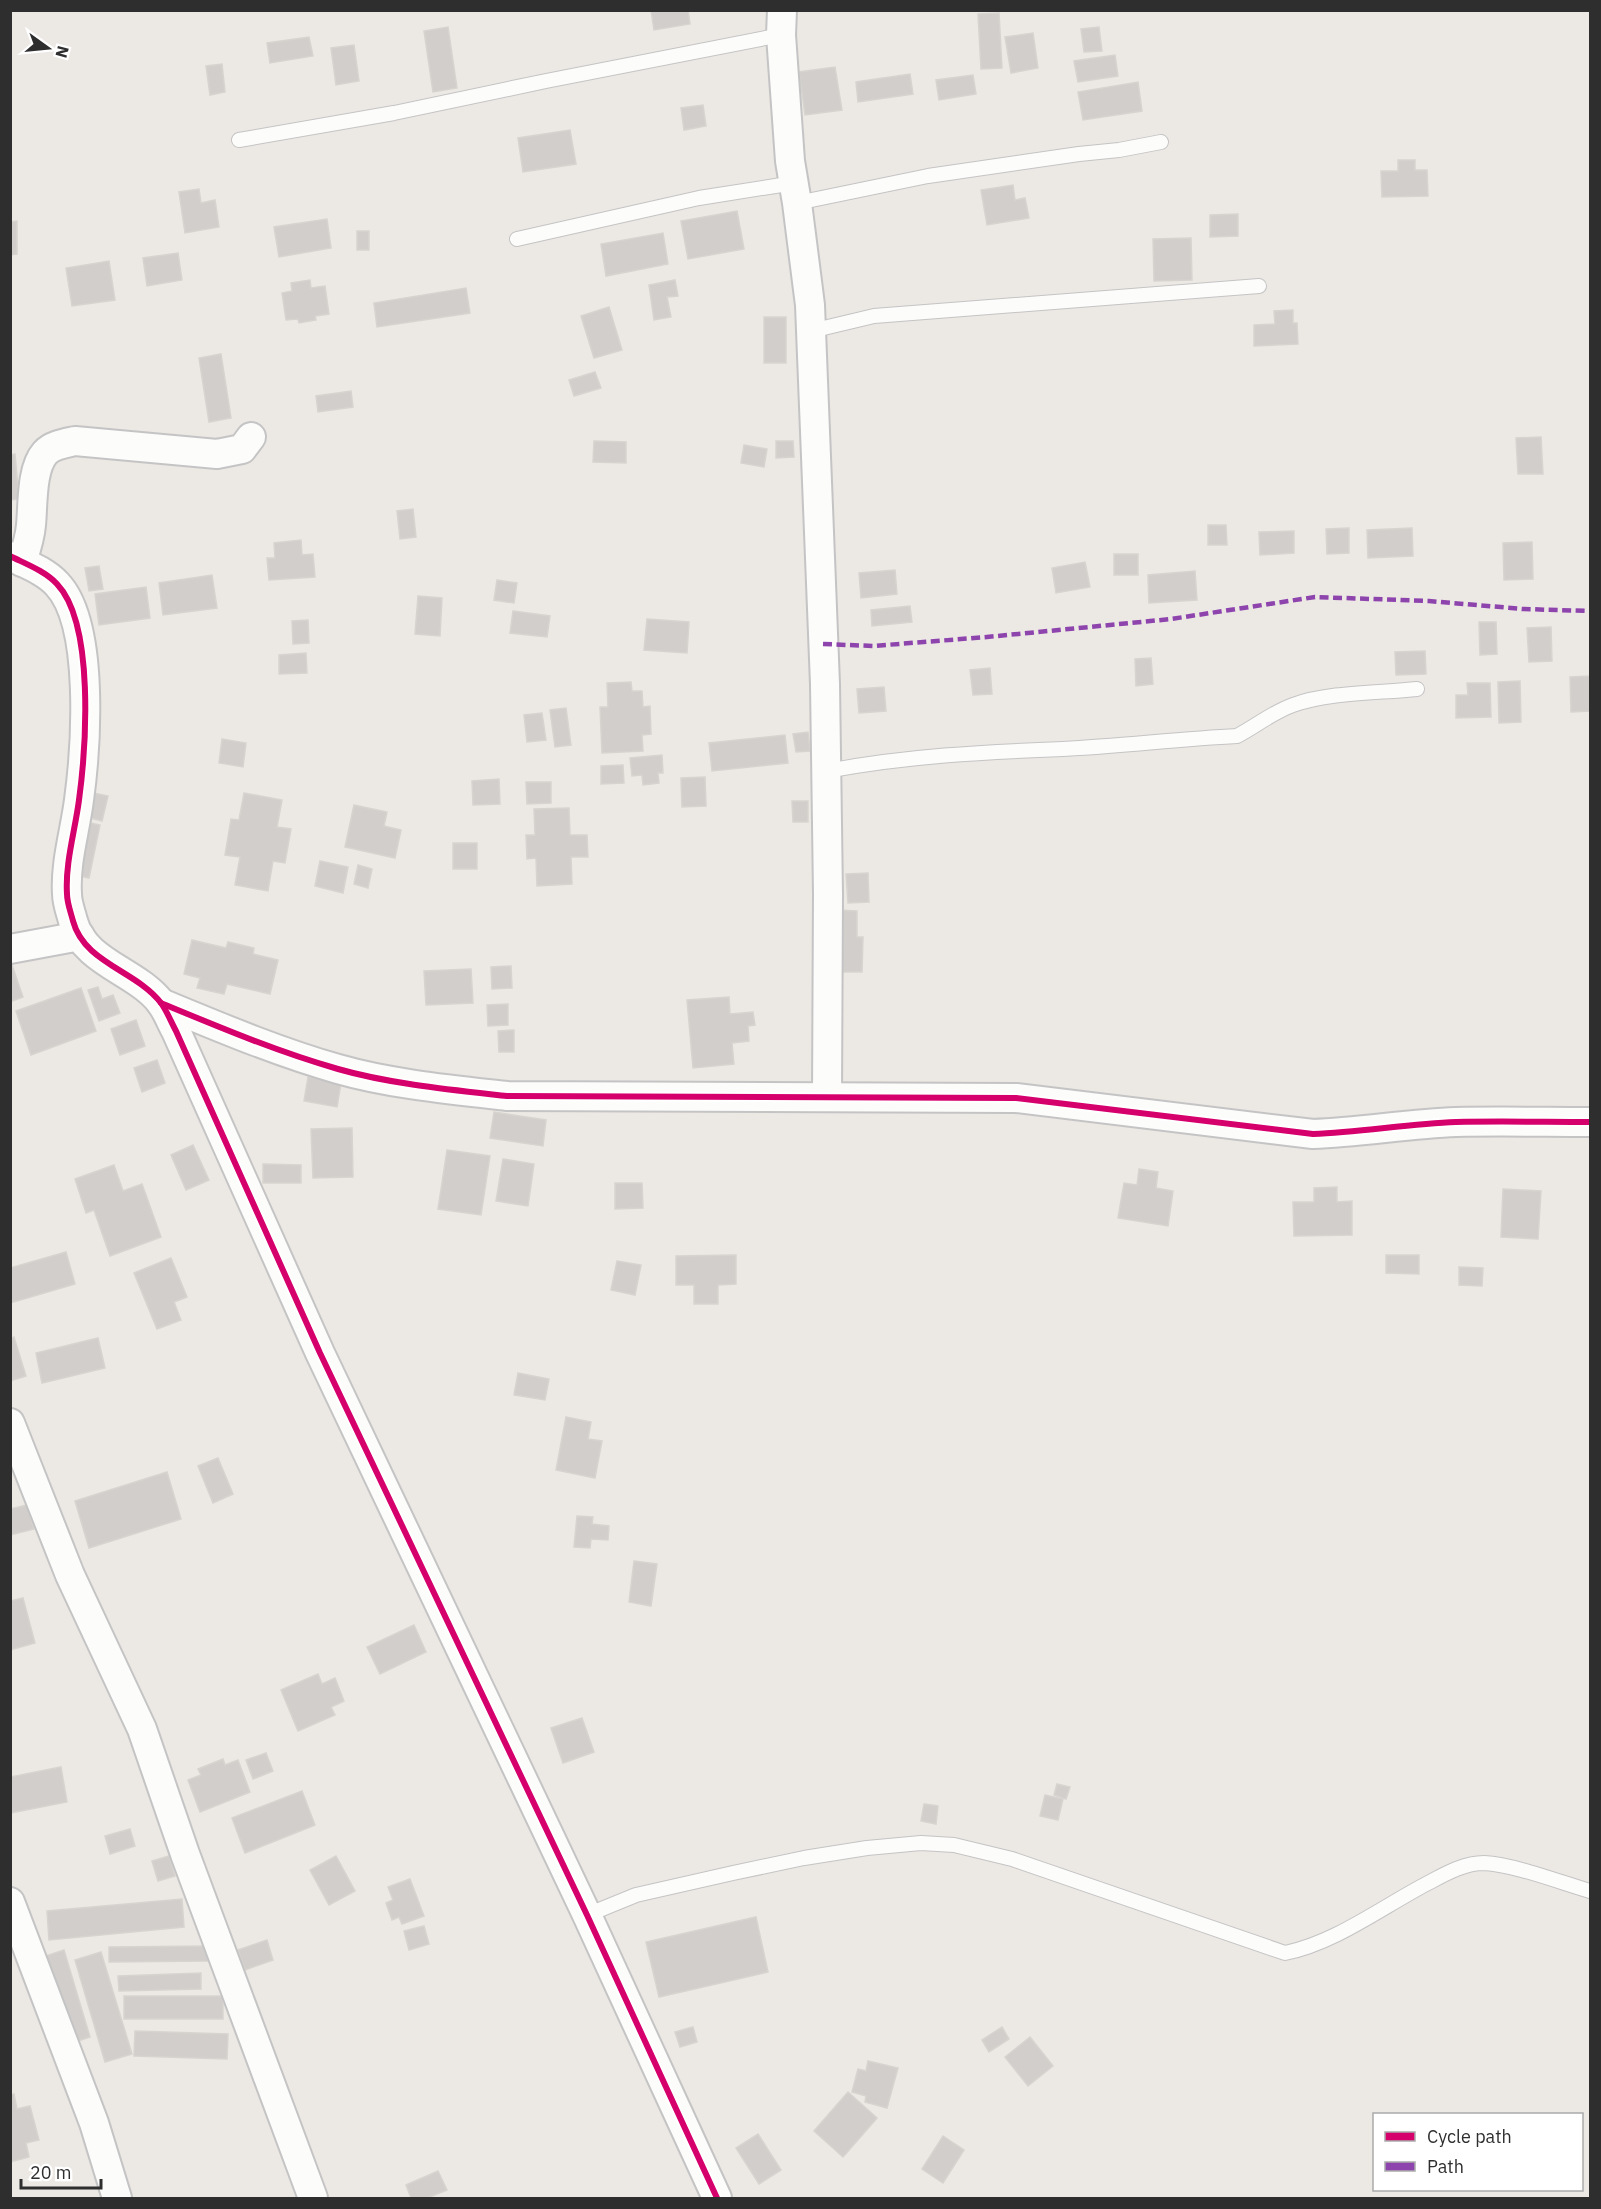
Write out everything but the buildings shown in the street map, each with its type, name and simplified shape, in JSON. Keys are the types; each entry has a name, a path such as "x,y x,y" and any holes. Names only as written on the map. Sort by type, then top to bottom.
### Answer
{"street":[{"path":"781,22 790,161 810,305 827,771 827,1097"},
{"path":"251,437 242,449 217,454 75,441 66,442 47,451 38,465 32,526 16,559 56,582 69,599 79,637 84,688 85,741 67,896 74,924 80,936 99,957 139,983 161,1003 244,1037 340,1070 448,1089 507,1096 1016,1098 1313,1134 1456,1122 1590,1122"},
{"path":"10,949 80,936"},
{"path":"161,1003 186,1052 325,1364 587,1915 717,2199"},
{"path":"10,1424 70,1575 142,1729 185,1854 313,2199"},
{"path":"10,1902 94,2123 117,2199"}],"lane":[{"path":"239,140 394,113 546,81 781,22"},
{"path":"517,239 699,198 796,193 1119,150 1161,142"},
{"path":"811,331 874,316 1259,286"},
{"path":"827,771 873,762 978,752 1237,736 1294,704 1332,697 1417,689"},
{"path":"587,1915 636,1895 712,1877 804,1858 867,1848 921,1843 954,1845 1012,1859 1285,1953 1321,1943 1449,1872 1472,1864 1485,1863 1510,1868 1590,1891"}],"marked path":[{"path":"823,644 873,646 987,637 1171,619 1315,597 1429,601 1523,609 1590,611"}],"cycle path":[{"path":"10,556 41,572 57,584 69,603 83,656 84,750 67,882 68,904 79,935 99,957 151,992 167,1013 320,1353 587,1915 717,2198"},
{"path":"161,1003 271,1047 338,1069 400,1083 507,1096 1016,1098 1313,1134 1456,1122 1590,1122"}]}
